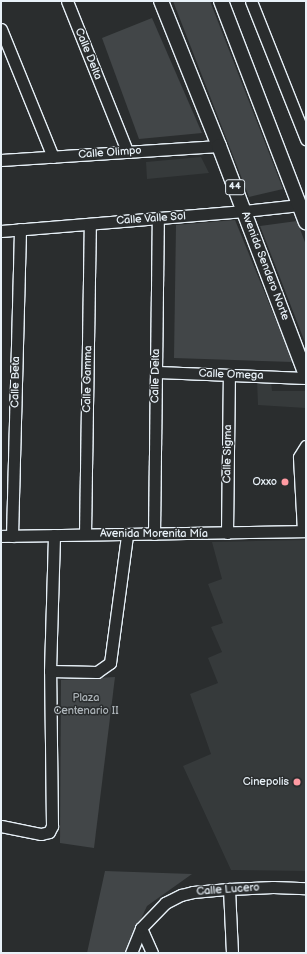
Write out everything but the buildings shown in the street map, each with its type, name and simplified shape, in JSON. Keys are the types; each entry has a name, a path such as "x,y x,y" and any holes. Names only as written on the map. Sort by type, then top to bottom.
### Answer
{"main road":[{"name":"Avenida Sendero Norte","path":"162,1 306,375"},
{"path":"221,1 306,222"}],"street":[{"name":"Calle Delta","path":"67,1 127,151"},
{"path":"251,1 306,139"},
{"path":"1,29 53,157"},
{"name":"Calle Olimpo","path":"1,160 219,146"},
{"name":"Calle Valle Sol","path":"1,230 244,212 300,205"},
{"name":"Calle Delta","path":"154,534 158,219"},
{"name":"Calle Gamma","path":"85,534 90,224"},
{"name":"Calle Beta","path":"6,536 20,229"},
{"name":"Calle Omega","path":"157,372 306,378"},
{"name":"Calle Sigma","path":"227,533 229,375"},
{"path":"304,531 299,457 306,446"},
{"name":"Avenida Morenita Mía","path":"6,536 304,531"},
{"path":"50,671 97,672 110,663 127,534"},
{"path":"1,826 41,834 49,832 52,826 50,671 54,535"},
{"name":"Calle Lucero","path":"131,953 141,928 165,903 181,896 193,892 273,887 306,888"},
{"path":"229,890 232,953"},
{"path":"141,928 152,953"}],"shaded area":[{"path":"201,157 209,173 147,179 146,162"},
{"path":"257,380 271,381 272,391 306,391 306,408 258,405"},
{"path":"306,540 306,871 231,870 183,766 211,754 190,694 218,683 208,658 222,652 211,627 223,623 208,584 222,579 212,542"}],"green space":[{"path":"173,1 210,1 283,189 249,197"},
{"path":"152,18 202,133 139,139 102,38"},
{"path":"235,220 293,362 174,358 176,225"},
{"path":"297,221 306,245 306,345 260,226"},
{"name":"Plaza Centenario II","path":"115,677 94,848 60,843 61,680"},
{"path":"105,871 192,874 147,906 125,953 87,953"}],"place":[{"name":"Oxxo","path":"285,482"},
{"name":"Cinepolis","path":"297,782"}]}
